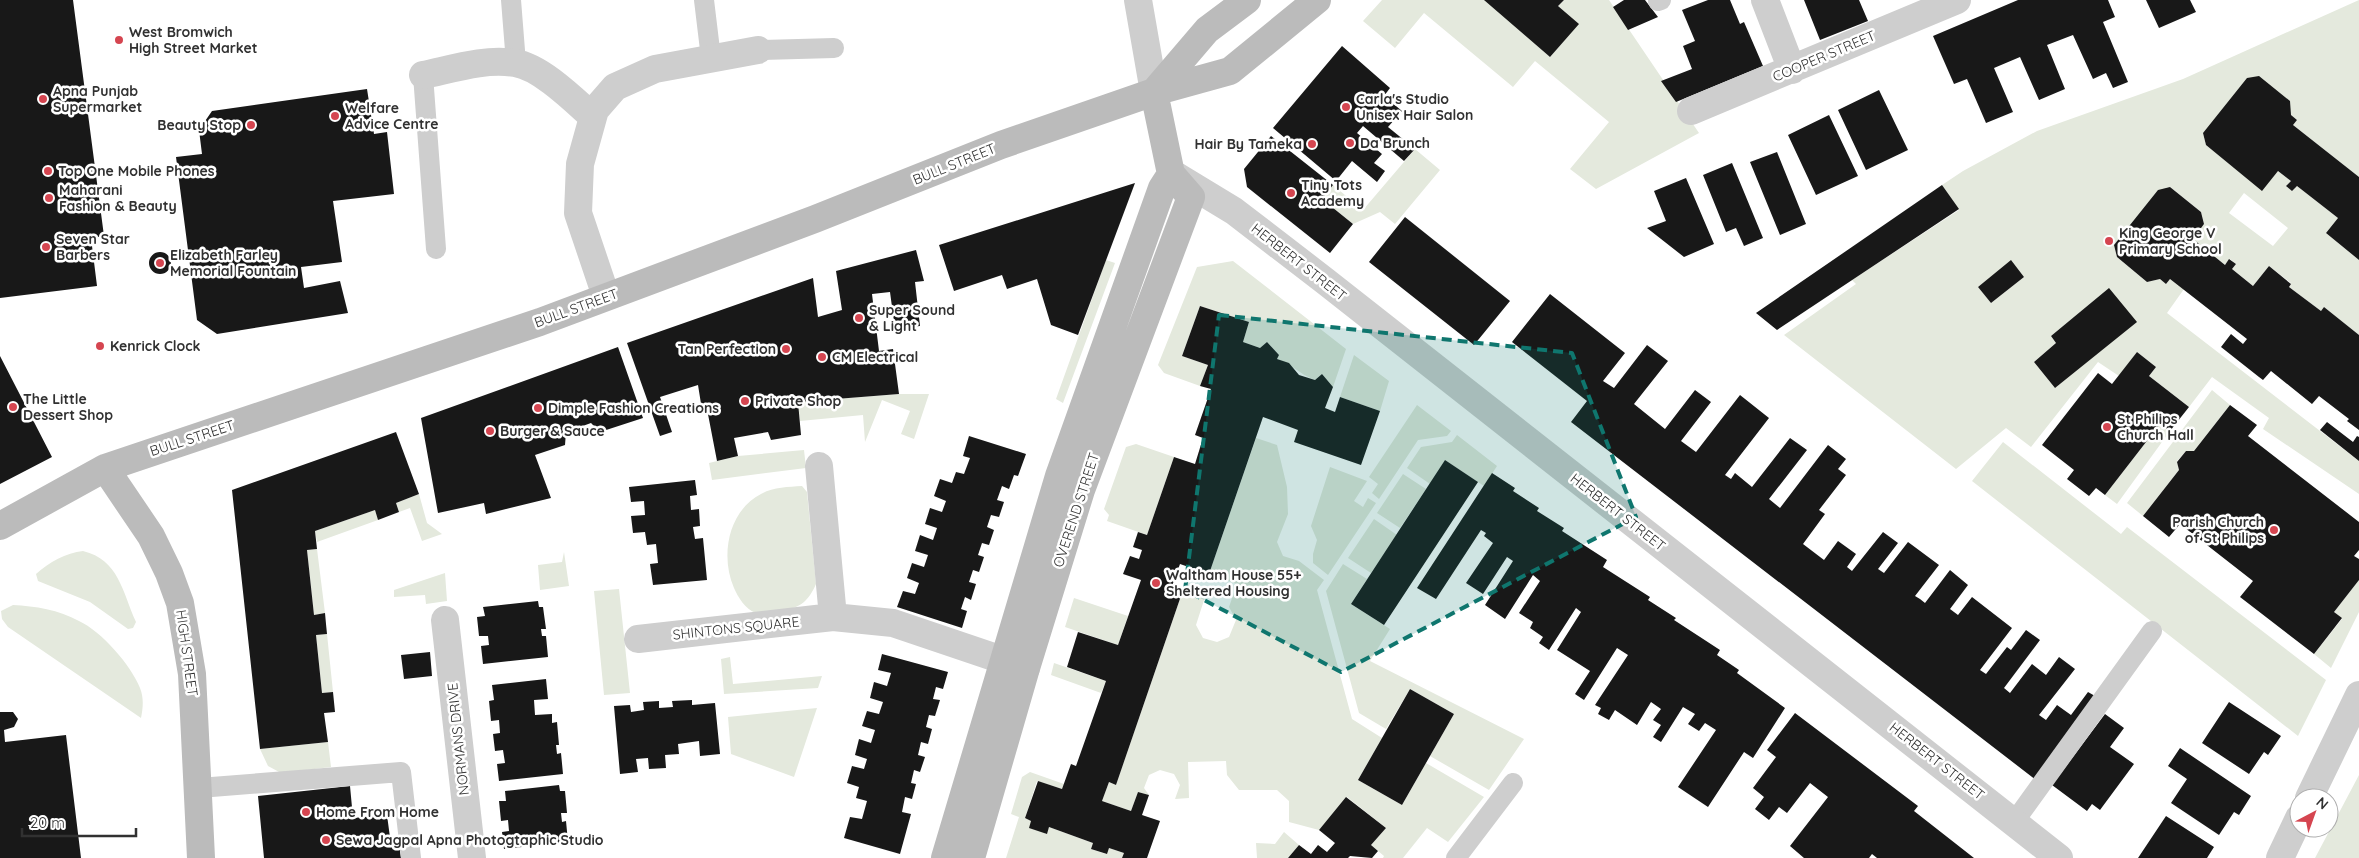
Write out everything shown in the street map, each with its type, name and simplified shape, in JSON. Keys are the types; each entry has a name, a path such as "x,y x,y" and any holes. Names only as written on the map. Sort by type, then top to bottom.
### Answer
{"street":[{"path":"1138,0 1154,92"},
{"path":"1154,92 1207,30 1247,0"},
{"name":"BULL STREET","path":"0,526 105,468 540,322 815,219 1001,145 1154,92 1230,71 1317,0"},
{"path":"1765,0 1792,70"},
{"name":"COOPER STREET","path":"1691,111 1957,0"},
{"path":"606,296 578,213 580,164 595,110 615,88 655,69 758,50"},
{"path":"423,75 489,62 516,63 549,79 594,117"},
{"name":"OVEREND STREET","path":"945,858 1014,664 1191,197 1172,174 1154,92"},
{"name":"HERBERT STREET","path":"1172,174 1234,211 1325,281 2059,858"},
{"path":"819,466 833,617"},
{"name":"HIGH STREET","path":"105,468 151,536 169,573 180,603 192,674 201,858"},
{"name":"SHINTONS SQUARE","path":"638,639 833,617 893,623 1014,664"},
{"name":"NORMANS DRIVE","path":"446,620 472,858"},
{"name":"OVEREND STREET","path":"972,858 1014,664"},
{"path":"2314,788 2359,695"},
{"path":"2280,858 2290,838"}],"lane":[{"path":"511,0 516,63"},
{"path":"704,0 711,58"},
{"path":"758,50 834,48"},
{"path":"423,75 436,250"},
{"path":"2014,822 2152,631"},
{"path":"199,788 401,772 410,858"},
{"path":"1456,858 1513,783"}],"highlighted area":[{"path":"1219,315 1572,353 1636,517 1341,672 1185,590"}],"shaded area":[{"path":"1382,0 1486,0 1550,57 1578,24 1558,6 1564,0 1609,0 1699,133 1596,189 1570,169 1609,122 1535,61 1513,87 1424,13 1395,48 1363,21"},
{"name":"King George V Primary School","path":"2359,0 2359,177 2293,125 2297,120 2291,115 2203,133 2206,145 2262,190 2278,171 2291,181 2286,186 2292,191 2297,186 2338,218 2326,233 2359,260 2359,335 2324,307 2321,311 2289,287 2291,283 2269,266 2253,286 2232,269 2236,264 2230,259 2225,265 2193,239 2204,224 2201,212 2170,187 2114,245 2117,257 2147,282 2160,279 2166,284 2170,279 2184,289 2167,313 2359,461 2359,494 2263,429 2269,418 2212,377 2189,407 2149,376 2156,367 2137,352 2119,376 2098,362 2031,447 2006,428 1956,469 1784,335 1856,284 1852,280 1959,210 1942,185 1963,171 2037,131 2183,79","holes":["2244,193 2288,228 2273,246 2229,213","2011,261 2024,277 1991,303 1978,287","2109,289 2136,322 2055,388 2034,362 2056,343 2051,336"]},
{"path":"1415,149 1440,170 1395,224 1380,212 1353,224 1322,199 1333,185 1363,210"},
{"path":"1106,260 1115,263 1063,403 1056,399"},
{"path":"1233,261 1346,349 1333,387 1322,374 1315,380 1277,359 1279,355 1267,342 1260,348 1243,342 1249,322 1200,306 1182,356 1208,365 1200,386 1164,373 1158,365 1197,267"},
{"path":"1354,355 1389,381 1380,411 1340,397"},
{"path":"2212,390 2230,405 2194,451 2186,451 2177,461 2179,470 2143,516 2127,503"},
{"path":"899,394 929,394 914,439 901,434 910,411 882,400 865,442 863,415 800,421 798,402"},
{"path":"1417,405 1451,431 1447,436 1418,440 1379,499 1372,493 1378,484 1369,477"},
{"path":"2160,424 2170,431 2117,504 2105,495"},
{"path":"1457,435 1497,466 1484,486 1445,460 1430,484 1407,468 1421,447 1452,442"},
{"path":"1256,438 1277,445 1287,487 1288,514 1277,542 1283,556 1299,561 1324,580 1317,590 1352,719 1382,738 1358,780 1402,805 1426,763 1484,797 1448,842 1427,828 1403,858 1383,858 1384,856 1371,845 1386,828 1347,797 1319,830 1289,822 1289,801 1277,790 1239,790 1227,775 1226,761 1188,762 1189,798 1175,799 1180,785 1174,774 1160,770 1149,775 1144,788 1149,795 1138,792 1131,811 1102,801 1109,782 1116,785 1183,590 1205,597 1196,625 1203,638 1217,642 1229,637 1236,620 1229,607 1237,584 1209,574"},
{"path":"2003,442 2121,534 2127,527 2326,680 2298,736 1972,481"},
{"path":"1136,444 1174,457 1147,535 1107,521 1109,515 1104,509 1126,447"},
{"path":"804,450 806,468 712,480 709,463 738,456"},
{"path":"1330,467 1367,481 1354,501 1363,507 1368,498 1376,503 1328,575 1313,563 1313,554 1317,540 1311,526"},
{"path":"1403,474 1426,489 1400,528 1377,513"},
{"path":"802,486 807,492 816,584 807,599 799,606 769,613 756,613 748,609 740,599 730,575 728,549 734,523 741,511 761,494 786,487"},
{"path":"419,494 427,523 442,534 422,541 410,508 399,512 396,503"},
{"path":"375,510 378,520 317,542 315,531"},
{"path":"1374,519 1397,535 1371,573 1348,558"},
{"path":"317,549 325,613 314,615 307,550"},
{"path":"83,551 95,555 105,562 118,578 136,622 133,628 128,629 90,602 38,581 36,574 46,566 64,556"},
{"path":"564,552 569,586 540,590 538,565 562,562"},
{"path":"1343,564 1367,579 1351,604 1390,629 1370,661 1524,739 1489,790 1430,756 1454,714 1410,689 1386,729 1359,713 1326,591"},
{"path":"445,573 447,601 426,604 425,595 394,597 394,590"},
{"path":"2359,580 2359,612 2331,668 2314,654 2342,619 2334,612"},
{"path":"619,589 630,693 604,695 594,591"},
{"path":"1074,598 1128,616 1118,645 1065,627"},
{"path":"13,605 55,611 79,621 97,632 123,659 136,679 142,696 141,718 8,627 2,619 1,611"},
{"path":"327,634 333,692 322,693 316,635"},
{"path":"730,657 733,684 822,676 818,688 724,694 721,659"},
{"path":"1054,663 1106,681 1101,693 1051,675"},
{"path":"817,708 794,777 731,754 728,717"},
{"path":"328,742 331,767 281,773 268,766 260,749"},
{"path":"1030,772 1064,784 1062,789 1037,781 1025,818 1046,834 1049,827 1093,843 1091,849 1106,854 1109,848 1124,853 1122,858 1006,858 1019,817 1011,814 1022,777"},
{"path":"2359,775 2359,858 2315,858 2326,838 2339,838 2339,813"},
{"path":"1284,832 1299,845 1288,858 1257,858 1256,843 1275,844"}],"building":[{"path":"0,0 73,0 104,236 91,238 97,286 0,298"},
{"path":"1484,0 1564,0 1558,6 1579,24 1550,57"},
{"path":"1624,0 1645,0 1658,17 1628,30 1613,7"},
{"path":"1708,0 1730,0 1740,24 1744,22 1763,66 1676,102 1661,81 1692,69 1683,46 1695,41 1682,10"},
{"path":"1804,0 1859,0 1868,21 1820,40"},
{"path":"2018,0 2108,0 2115,17 2103,22 2128,82 2113,88 2106,73 2093,79 2073,35 2047,45 2065,89 2039,100 2020,57 1994,68 2013,112 1986,123 1967,79 1954,84 1933,36"},
{"path":"2146,0 2190,0 2196,12 2159,28"},
{"path":"1342,46 1390,88 1384,96 1402,111 1388,127 1415,149 1404,161 1363,126 1357,133 1382,154 1374,163 1385,171 1377,182 1352,161 1336,181 1273,128"},
{"path":"2259,76 2290,101 2291,115 2297,120 2293,125 2359,177 2359,260 2326,233 2338,218 2297,186 2292,191 2286,186 2291,181 2278,171 2262,191 2206,145 2203,133 2247,78"},
{"path":"367,89 374,134 387,132 394,194 333,201 342,262 301,267 304,288 340,281 348,313 217,334 197,320 176,157 202,154 199,130 212,111"},
{"path":"1879,90 1908,150 1866,170 1838,110"},
{"path":"1829,115 1858,176 1816,195 1788,135"},
{"name":"Tiny Tots Academy","path":"1271,136 1333,185 1322,199 1353,224 1330,253 1247,187 1244,169"},
{"path":"1777,152 1806,224 1780,235 1750,162"},
{"path":"1732,163 1763,238 1744,246 1736,228 1726,232 1703,175"},
{"path":"1686,178 1714,244 1684,257 1647,228 1666,221 1654,191"},
{"path":"1135,183 1078,335 1051,325 1037,279 1007,289 1002,275 954,291 939,245"},
{"path":"1942,185 1959,209 1777,330 1756,313"},
{"name":"King George V Primary School","path":"2170,187 2201,212 2204,224 2193,239 2225,265 2229,259 2236,264 2232,269 2253,286 2269,266 2291,284 2289,287 2321,311 2324,307 2359,335 2359,430 2347,421 2349,419 2319,396 2312,404 2271,371 2263,380 2221,347 2231,334 2243,344 2247,339 2170,279 2166,284 2160,279 2147,282 2117,257 2114,245 2158,190"},
{"path":"1405,217 1510,301 1474,345 1369,262"},
{"path":"916,250 924,281 915,282 920,326 895,329 890,292 872,294 879,351 893,349 899,394 798,402 801,435 771,440 768,432 734,438 738,456 717,461 707,409 702,410 698,385 660,397 672,432 660,436 627,343 813,278 818,317 842,310 836,271"},
{"name":"Elizabeth Farley Memorial Fountain","path":"160,252 168,255 171,263 168,271 160,274 152,271 149,263 152,255"},
{"path":"2011,260 2024,277 1991,303 1978,287"},
{"path":"2109,288 2137,322 2055,388 2034,362 2056,343 2051,336"},
{"path":"1550,294 1625,353 1603,381 1614,388 1647,345 1668,361 1634,404 1665,429 1695,390 1711,402 1681,441 1696,452 1740,395 1769,418 1725,475 1731,479 1735,473 1752,487 1790,438 1807,450 1769,499 1780,508 1828,445 1846,459 1838,469 1846,475 1819,510 1825,514 1803,544 1824,560 1838,541 1856,554 1847,567 1852,571 1883,532 1898,543 1878,569 1884,573 1908,542 1939,565 1915,596 1925,603 1950,570 1968,585 1950,609 1958,615 1972,597 2012,628 1980,670 1986,674 2007,647 2011,650 2026,630 2040,640 2004,688 2010,693 2032,664 2046,675 2059,657 2075,669 2039,715 2046,720 2057,705 2071,715 2088,692 2095,696 2036,780 1571,422 1587,401 1512,342"},
{"name":"Waltham House 55+ Sheltered Housing","path":"1200,306 1249,322 1243,342 1260,348 1267,342 1279,355 1277,359 1289,363 1299,375 1315,380 1322,374 1333,387 1325,408 1335,412 1340,397 1380,411 1361,465 1294,442 1298,430 1263,417 1209,574 1180,564 1172,586 1183,590 1116,785 1109,782 1102,801 1131,811 1138,792 1149,795 1142,815 1160,821 1147,858 1122,858 1124,853 1109,848 1107,854 1091,849 1093,843 1049,827 1047,834 1029,828 1031,821 1025,818 1038,781 1062,789 1071,764 1076,766 1106,681 1067,667 1078,632 1118,645 1141,580 1123,574 1130,556 1139,559 1142,550 1133,547 1138,532 1147,535 1174,457 1195,464 1203,438 1195,435 1211,389 1200,386 1208,365 1182,356"},
{"path":"618,347 643,418 600,432 591,423 566,432 565,445 535,455 551,498 486,514 484,503 438,513 421,418"},
{"name":"St Philips Church Hall","path":"2137,352 2156,367 2149,376 2189,407 2170,431 2160,424 2105,495 2096,488 2089,496 2067,479 2074,470 2042,445 2098,373 2112,384"},
{"name":"The Little Dessert Shop","path":"0,356 52,457 0,484"},
{"name":"Parish Church of St Philips","path":"2230,405 2257,425 2248,436 2359,522 2359,550 2354,556 2359,559 2359,580 2334,612 2342,618 2314,654 2240,597 2253,581 2180,524 2169,537 2143,516 2179,470 2177,462 2186,451 2194,451"},
{"path":"2327,422 2353,442 2357,436 2359,437 2359,461 2320,430"},
{"path":"396,432 419,494 396,503 399,512 378,520 375,510 315,531 317,549 307,550 314,615 325,613 327,634 316,635 322,693 333,692 335,712 324,713 328,742 260,749 232,490"},
{"path":"969,436 1026,454 1018,476 1014,475 1009,489 1002,486 997,500 1004,502 999,517 991,515 987,527 994,530 989,545 982,543 978,555 984,557 979,572 973,570 969,582 976,584 971,600 965,597 961,609 967,611 962,628 897,607 903,591 915,594 919,583 907,578 912,563 924,567 928,555 915,551 920,535 933,540 937,528 925,524 930,508 942,512 946,501 934,496 940,479 952,483 956,472 964,474 970,458 963,456"},
{"path":"1445,460 1478,482 1384,625 1351,604"},
{"path":"1492,473 1515,488 1513,491 1539,508 1537,511 1564,528 1562,531 1607,560 1603,567 1650,597 1648,600 1676,618 1674,620 1720,650 1717,655 1739,670 1737,673 1785,708 1753,758 1744,752 1708,807 1678,787 1716,730 1705,723 1699,731 1688,724 1695,714 1683,707 1661,742 1653,737 1661,725 1653,720 1661,709 1651,702 1637,725 1615,710 1609,720 1598,714 1601,708 1595,705 1628,655 1617,648 1584,700 1575,694 1590,671 1557,650 1581,612 1576,608 1549,650 1539,643 1543,637 1530,628 1533,622 1519,613 1540,581 1533,575 1505,619 1485,605 1513,561 1507,557 1483,594 1466,583 1493,543 1484,536 1486,533 1481,530 1436,599 1417,588"},
{"path":"695,480 697,495 690,496 691,510 699,509 700,526 693,527 695,539 703,538 707,580 653,585 650,564 658,563 656,544 647,545 645,532 633,533 631,516 645,515 644,501 631,502 629,487"},
{"path":"538,601 539,607 543,607 546,629 541,629 542,636 546,636 548,657 483,664 481,646 489,645 488,636 479,636 477,617 485,616 483,607"},
{"path":"430,652 432,676 404,679 401,655"},
{"path":"882,654 948,672 943,689 936,687 933,699 940,700 935,716 929,715 926,727 932,729 928,744 921,742 918,755 925,757 920,772 914,770 911,783 916,784 912,799 905,797 902,812 911,814 900,854 844,838 850,817 862,819 867,801 856,798 859,787 847,783 852,766 864,769 867,759 855,755 859,739 871,743 875,730 862,726 867,711 879,714 883,702 870,698 874,682 887,686 891,673 878,670"},
{"path":"546,679 548,699 534,700 535,715 552,714 552,723 557,722 559,745 556,745 557,754 561,753 563,774 499,781 497,764 505,763 503,750 495,751 493,734 500,733 499,720 491,721 489,701 494,700 492,685"},
{"path":"1410,689 1454,714 1402,805 1358,780"},
{"path":"692,700 692,705 715,703 720,754 700,756 699,741 678,744 679,754 665,755 666,768 649,769 648,758 636,759 638,772 620,774 614,706 630,705 631,712 644,710 643,702 659,701 659,708 673,707 672,701"},
{"path":"2229,702 2281,736 2268,755 2264,752 2249,774 2202,743"},
{"path":"0,712 13,712 18,719 14,727 4,730 5,742 66,735 81,858 0,858"},
{"path":"1795,713 1918,806 1914,811 1974,858 1877,858 1872,854 1869,858 1804,858 1790,846 1828,797 1810,783 1787,813 1779,807 1769,820 1755,809 1764,797 1753,788 1776,757 1767,750"},
{"path":"2105,714 2124,728 2110,747 2134,764 2100,810 2092,804 2087,811 2052,785"},
{"path":"2180,748 2251,796 2239,815 2234,812 2219,835 2171,803 2187,779 2168,766"},
{"path":"559,785 560,791 565,791 567,813 561,813 562,822 566,821 568,842 504,849 502,832 509,831 508,820 501,821 499,801 506,801 505,791"},
{"path":"350,786 353,818 387,815 391,845 399,845 401,858 264,858 258,796"},
{"path":"1346,797 1386,828 1371,845 1378,851 1372,858 1350,856 1348,858 1288,858 1299,845 1311,854 1318,845 1327,852 1335,843 1319,830"},
{"path":"2166,816 2214,847 2207,858 2138,858"}],"place":[{"name":"West Bromwich High Street Market","path":"119,40"},
{"name":"Apna Punjab Supermarket","path":"43,99"},
{"name":"Carla's Studio Unisex Hair Salon","path":"1346,107"},
{"name":"Welfare Advice Centre","path":"335,116"},
{"name":"Beauty Stop","path":"251,125"},
{"name":"Da Brunch","path":"1350,143"},
{"name":"Hair By Tameka","path":"1312,144"},
{"name":"Top One Mobile Phones","path":"48,171"},
{"name":"Tiny Tots Academy","path":"1291,193"},
{"name":"Maharani Fashion & Beauty","path":"49,198"},
{"name":"King George V Primary School","path":"2109,241"},
{"name":"Seven Star Barbers","path":"46,247"},
{"name":"Elizabeth Farley Memorial Fountain","path":"160,263"},
{"name":"Super Sound & Light","path":"859,318"},
{"name":"Kenrick Clock","path":"100,346"},
{"name":"Tan Perfection","path":"786,349"},
{"name":"CM Electrical","path":"822,357"},
{"name":"Private Shop","path":"745,401"},
{"name":"The Little Dessert Shop","path":"13,407"},
{"name":"Dimple Fashion Creations","path":"538,408"},
{"name":"St Philips Church Hall","path":"2107,427"},
{"name":"Burger & Sauce","path":"490,431"},
{"name":"Parish Church of St Philips","path":"2274,530"},
{"name":"Waltham House 55+ Sheltered Housing","path":"1156,583"},
{"name":"Home From Home","path":"306,812"},
{"name":"Sewa Jagpal Apna Photogtaphic Studio","path":"326,840"}]}
